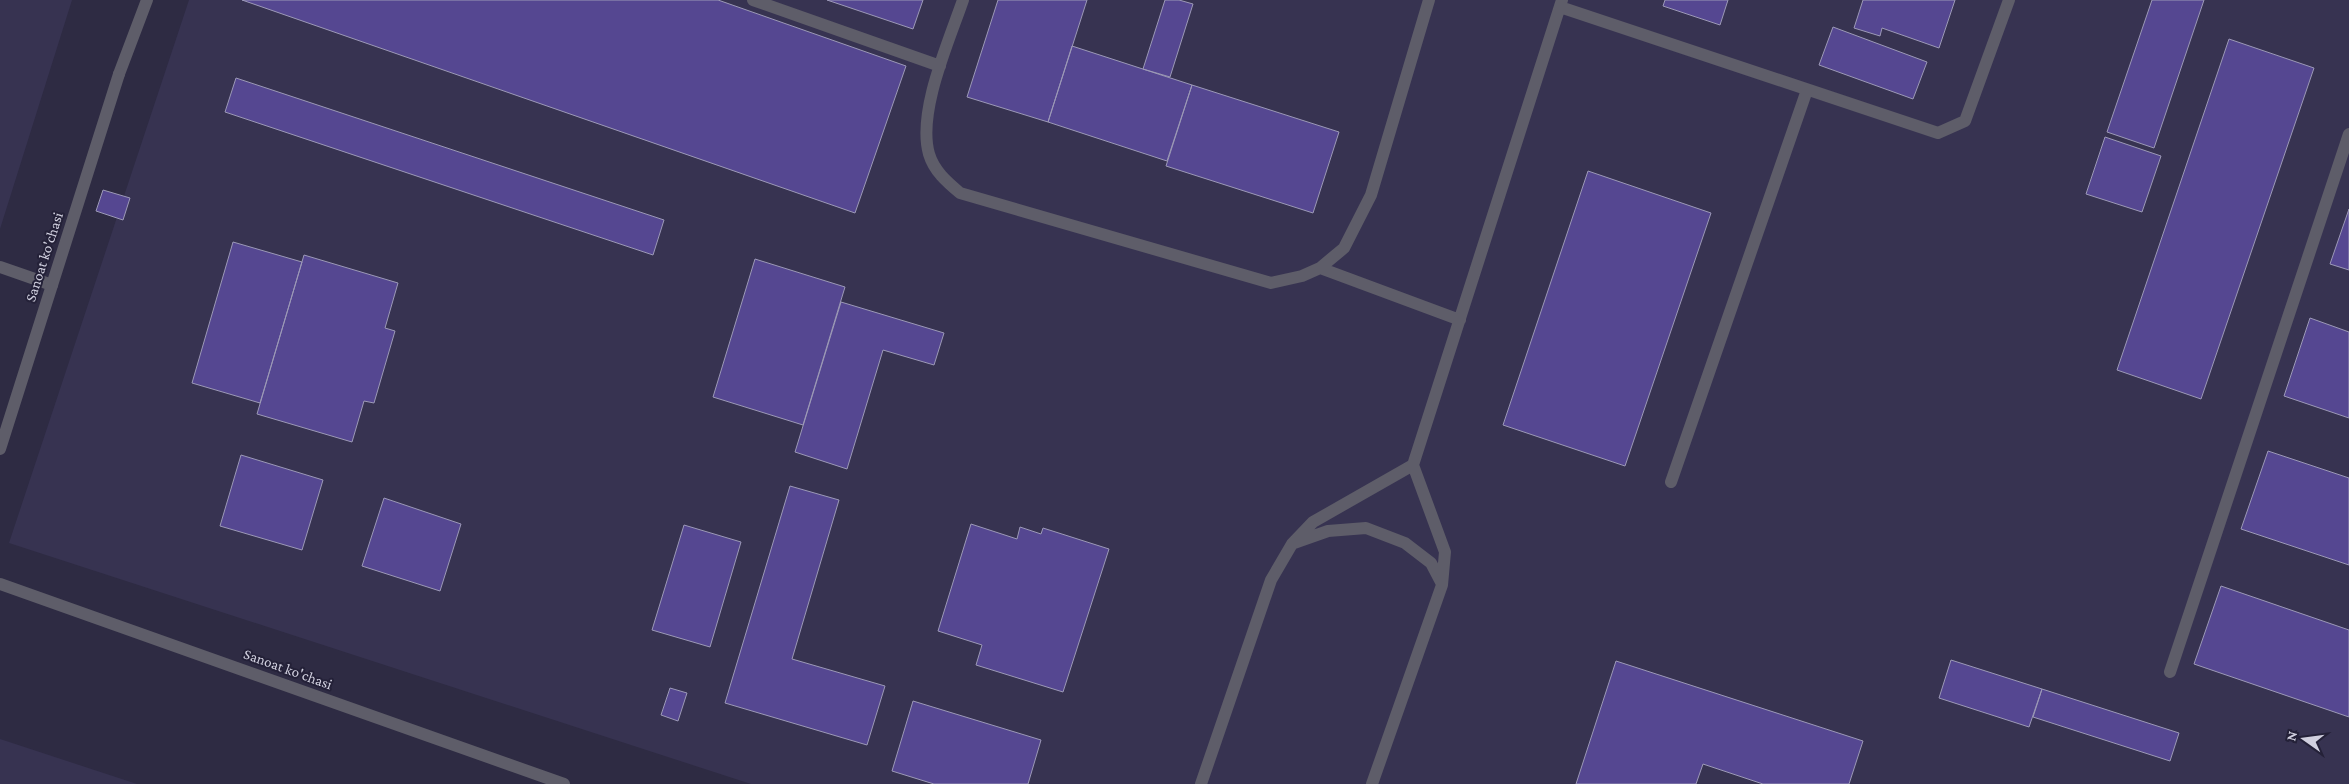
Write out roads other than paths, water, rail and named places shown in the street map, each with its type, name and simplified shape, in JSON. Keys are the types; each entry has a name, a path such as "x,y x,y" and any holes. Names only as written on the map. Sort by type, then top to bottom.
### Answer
{"street":[{"name":"Sanoat ko'chasi","path":"0,449 119,74 147,0"},
{"path":"753,0 940,66"},
{"path":"963,0 930,95 929,154 940,176 960,193 1271,283 1302,276 1320,268 1344,248 1371,195 1429,0"},
{"path":"1372,784 1442,586 1445,552 1413,465 1561,3 1807,90 1938,133 1965,122 2009,0"},
{"path":"1671,482 1807,90"},
{"path":"2170,672 2349,134"},
{"path":"0,267 52,285"},
{"path":"1320,268 1460,320"},
{"path":"1201,784 1271,580 1292,544 1313,522 1413,465"},
{"path":"1292,544 1328,531 1366,528 1405,543 1430,563 1442,586"},
{"name":"Sanoat ko'chasi","path":"0,584 564,784"}]}
